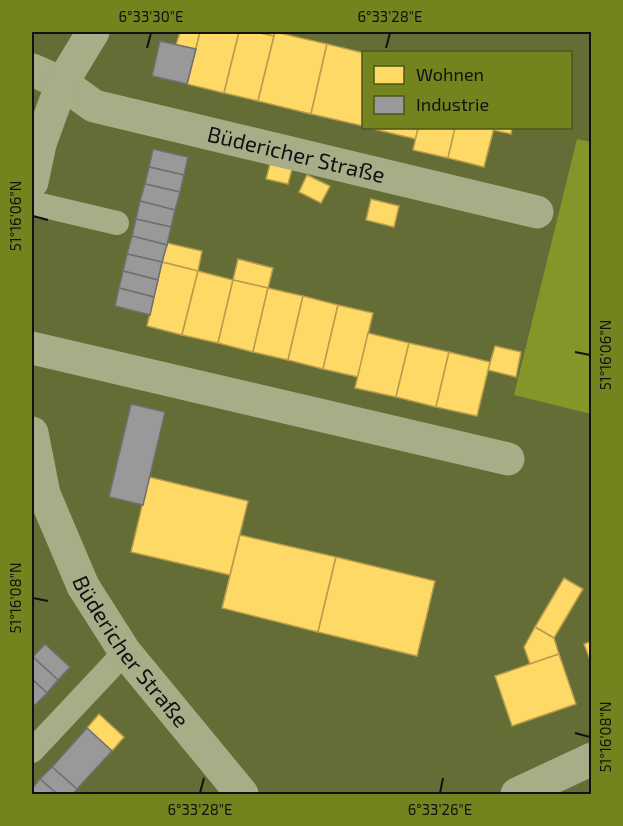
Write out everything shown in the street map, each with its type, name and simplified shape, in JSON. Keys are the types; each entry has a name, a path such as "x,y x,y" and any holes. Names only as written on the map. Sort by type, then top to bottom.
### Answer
{"street":[{"path":"32,182 36,143 63,83 93,32"},
{"name":"Büdericher Straße","path":"32,70 63,83 94,106 537,212"},
{"path":"32,348 508,459"},
{"name":"Büdericher Straße","path":"32,433 38,494 83,586 125,652 242,795"},
{"path":"517,795 591,759"}],"lane":[{"path":"32,203 117,223"},
{"path":"32,751 125,652"}],"green space":[{"path":"577,139 591,142 591,414 514,395"}],"building: Wohnen":[{"path":"180,32 200,32 196,49 176,45"},
{"path":"200,32 239,32 224,93 187,84"},
{"path":"239,32 256,32 274,36 258,101 224,93"},
{"path":"256,32 275,32 274,36"},
{"path":"275,32 327,44 311,114 258,101"},
{"path":"327,44 362,53 362,126 311,114"},
{"path":"373,129 418,129 416,139"},
{"path":"418,129 455,129 448,158 413,150"},
{"path":"455,129 494,129 484,167 448,158"},
{"path":"494,129 512,129 511,134"},
{"path":"270,164 292,169 288,184 266,179"},
{"path":"307,175 330,186 321,203 299,192"},
{"path":"371,199 399,206 394,227 366,220"},
{"path":"167,243 202,251 198,271 162,262"},
{"path":"238,259 273,268 268,288 233,280"},
{"path":"162,262 198,271 182,335 147,326"},
{"path":"198,271 233,280 218,343 182,335"},
{"path":"233,280 268,288 253,352 218,343"},
{"path":"268,288 303,296 288,360 253,352"},
{"path":"303,296 338,305 323,369 288,360"},
{"path":"338,305 373,313 358,377 323,369"},
{"path":"368,333 409,343 396,397 355,388"},
{"path":"409,343 449,352 436,407 396,397"},
{"path":"495,346 521,352 516,377 488,370"},
{"path":"449,352 490,362 477,416 436,407"},
{"path":"149,477 248,501 230,575 131,552"},
{"path":"240,535 336,557 318,632 222,608"},
{"path":"336,557 435,581 417,656 318,632"},
{"path":"564,578 583,589 554,638 535,627"},
{"path":"535,627 554,638 559,654 530,664 524,647"},
{"path":"592,641 592,665 584,644"},
{"path":"559,654 576,704 512,726 495,676"},
{"path":"99,714 124,737 112,751 87,728"}],"building: Industrie":[{"path":"160,41 196,49 187,84 152,76"},
{"path":"153,149 188,157 184,175 149,167"},
{"path":"149,167 184,175 180,192 145,184"},
{"path":"145,184 180,192 175,210 140,201"},
{"path":"140,201 175,210 171,227 136,219"},
{"path":"136,219 171,227 167,245 132,236"},
{"path":"132,236 167,245 162,262 127,254"},
{"path":"127,254 162,262 158,280 123,271"},
{"path":"123,271 158,280 154,297 119,288"},
{"path":"119,288 154,297 150,315 115,306"},
{"path":"131,404 165,412 143,505 109,497"},
{"path":"45,644 70,667 58,680 33,657"},
{"path":"33,657 58,680 47,693 32,679"},
{"path":"32,679 47,693 35,705 32,702"},
{"path":"87,728 112,751 77,789 52,767"},
{"path":"52,767 77,789 73,794 57,794 40,779"},
{"path":"40,779 57,794 32,794 32,789"}]}
